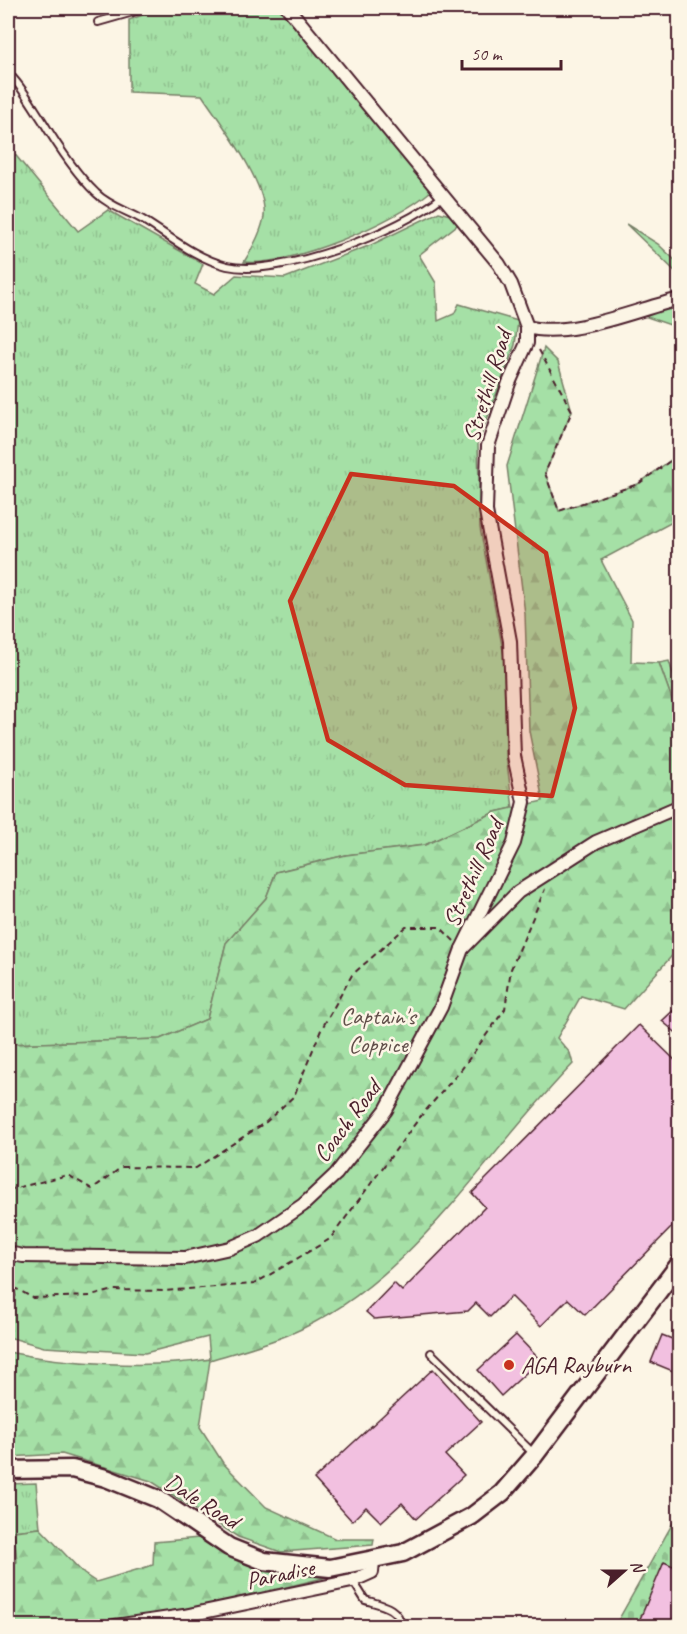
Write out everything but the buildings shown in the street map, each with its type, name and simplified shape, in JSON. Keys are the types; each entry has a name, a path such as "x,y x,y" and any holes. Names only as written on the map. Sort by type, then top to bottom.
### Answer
{"street":[{"name":"Strethill Road","path":"288,8 499,264 527,327 526,343 488,446 486,511 510,641 514,756 524,802 514,843 462,948"},
{"path":"527,327 541,331 592,323 680,299"},
{"name":"Coach Road","path":"8,1253 23,1256 185,1258 231,1248 258,1236 303,1205 336,1174 386,1110 441,1006 462,948 518,892 555,867 596,842 680,806"},
{"name":"Dale Road","path":"8,1470 72,1469 106,1478 158,1499 229,1547 264,1562 330,1568 373,1561 424,1544 472,1516 502,1493 535,1455 680,1263"},
{"name":"Paradise","path":"116,1626 184,1621 352,1581 372,1572 373,1561"}],"lane":[{"path":"98,22 147,8"},
{"path":"8,73 20,86 53,138 96,193 191,250 227,266 254,269 275,267 347,245 398,224 443,196"},
{"path":"431,1353 535,1455"},
{"path":"352,1581 365,1600 392,1608 400,1619 401,1626"}],"path":[{"path":"538,348 572,411 545,473 559,511 638,484 680,454"},
{"path":"13,1287 33,1298 91,1296 114,1290 163,1291 254,1284 330,1239 420,1117 461,1070 504,1009 512,969 555,867"},
{"path":"8,1190 68,1175 92,1188 123,1167 196,1168 266,1122 294,1096 321,1030 352,975 406,927 440,927 462,948"},
{"path":"8,1277 16,1299 8,1297"}],"highlighted area":[{"path":"351,474 454,486 546,553 575,708 552,796 405,785 328,740 290,601"}],"green space":[{"path":"162,8 279,8 431,191 393,216 342,240 288,257 264,262 244,262 261,228 264,216 263,203 259,187 251,171 220,121 202,95 129,92 129,20"},
{"path":"8,146 78,231 108,210 203,264 195,284 214,294 236,275 285,278 371,245 439,212 450,215 461,222 419,255 436,283 438,321 454,314 459,304 518,321 515,345 478,443 480,528 504,656 506,756 513,808 495,812 425,845 346,855 276,872 266,898 226,943 207,1019 160,1039 8,1044"},
{"path":"626,224 658,244 679,264 679,275"},
{"path":"679,304 679,328 644,316"},
{"name":"Captain's Coppice","path":"544,348 558,362 572,411 545,473 559,511 638,484 679,454 679,525 676,520 601,560 632,620 631,662 659,663 679,719 679,948 624,1009 581,996 557,1038 570,1053 573,1064 443,1215 372,1284 332,1312 288,1335 210,1360 200,1427 223,1463 266,1507 336,1539 374,1539 373,1545 281,1552 238,1537 151,1481 62,1454 8,1457 8,1352 56,1360 109,1364 162,1364 210,1359 208,1337 145,1353 44,1347 8,1337 8,1044 160,1039 207,1019 226,943 266,898 276,872 346,855 425,845 495,812 543,801 529,731 525,614 507,466"},
{"path":"669,661 679,693 679,719 659,663"},
{"path":"36,1483 40,1528 14,1531 17,1563 8,1565 8,1484"},
{"path":"679,1512 679,1626 615,1626"},
{"path":"40,1528 84,1574 96,1582 153,1565 154,1542 199,1538 224,1553 268,1572 335,1575 173,1611 91,1622 8,1626 8,1565 17,1562 14,1531"}],"place":[{"name":"AGA Rayburn","path":"509,1365"}]}
